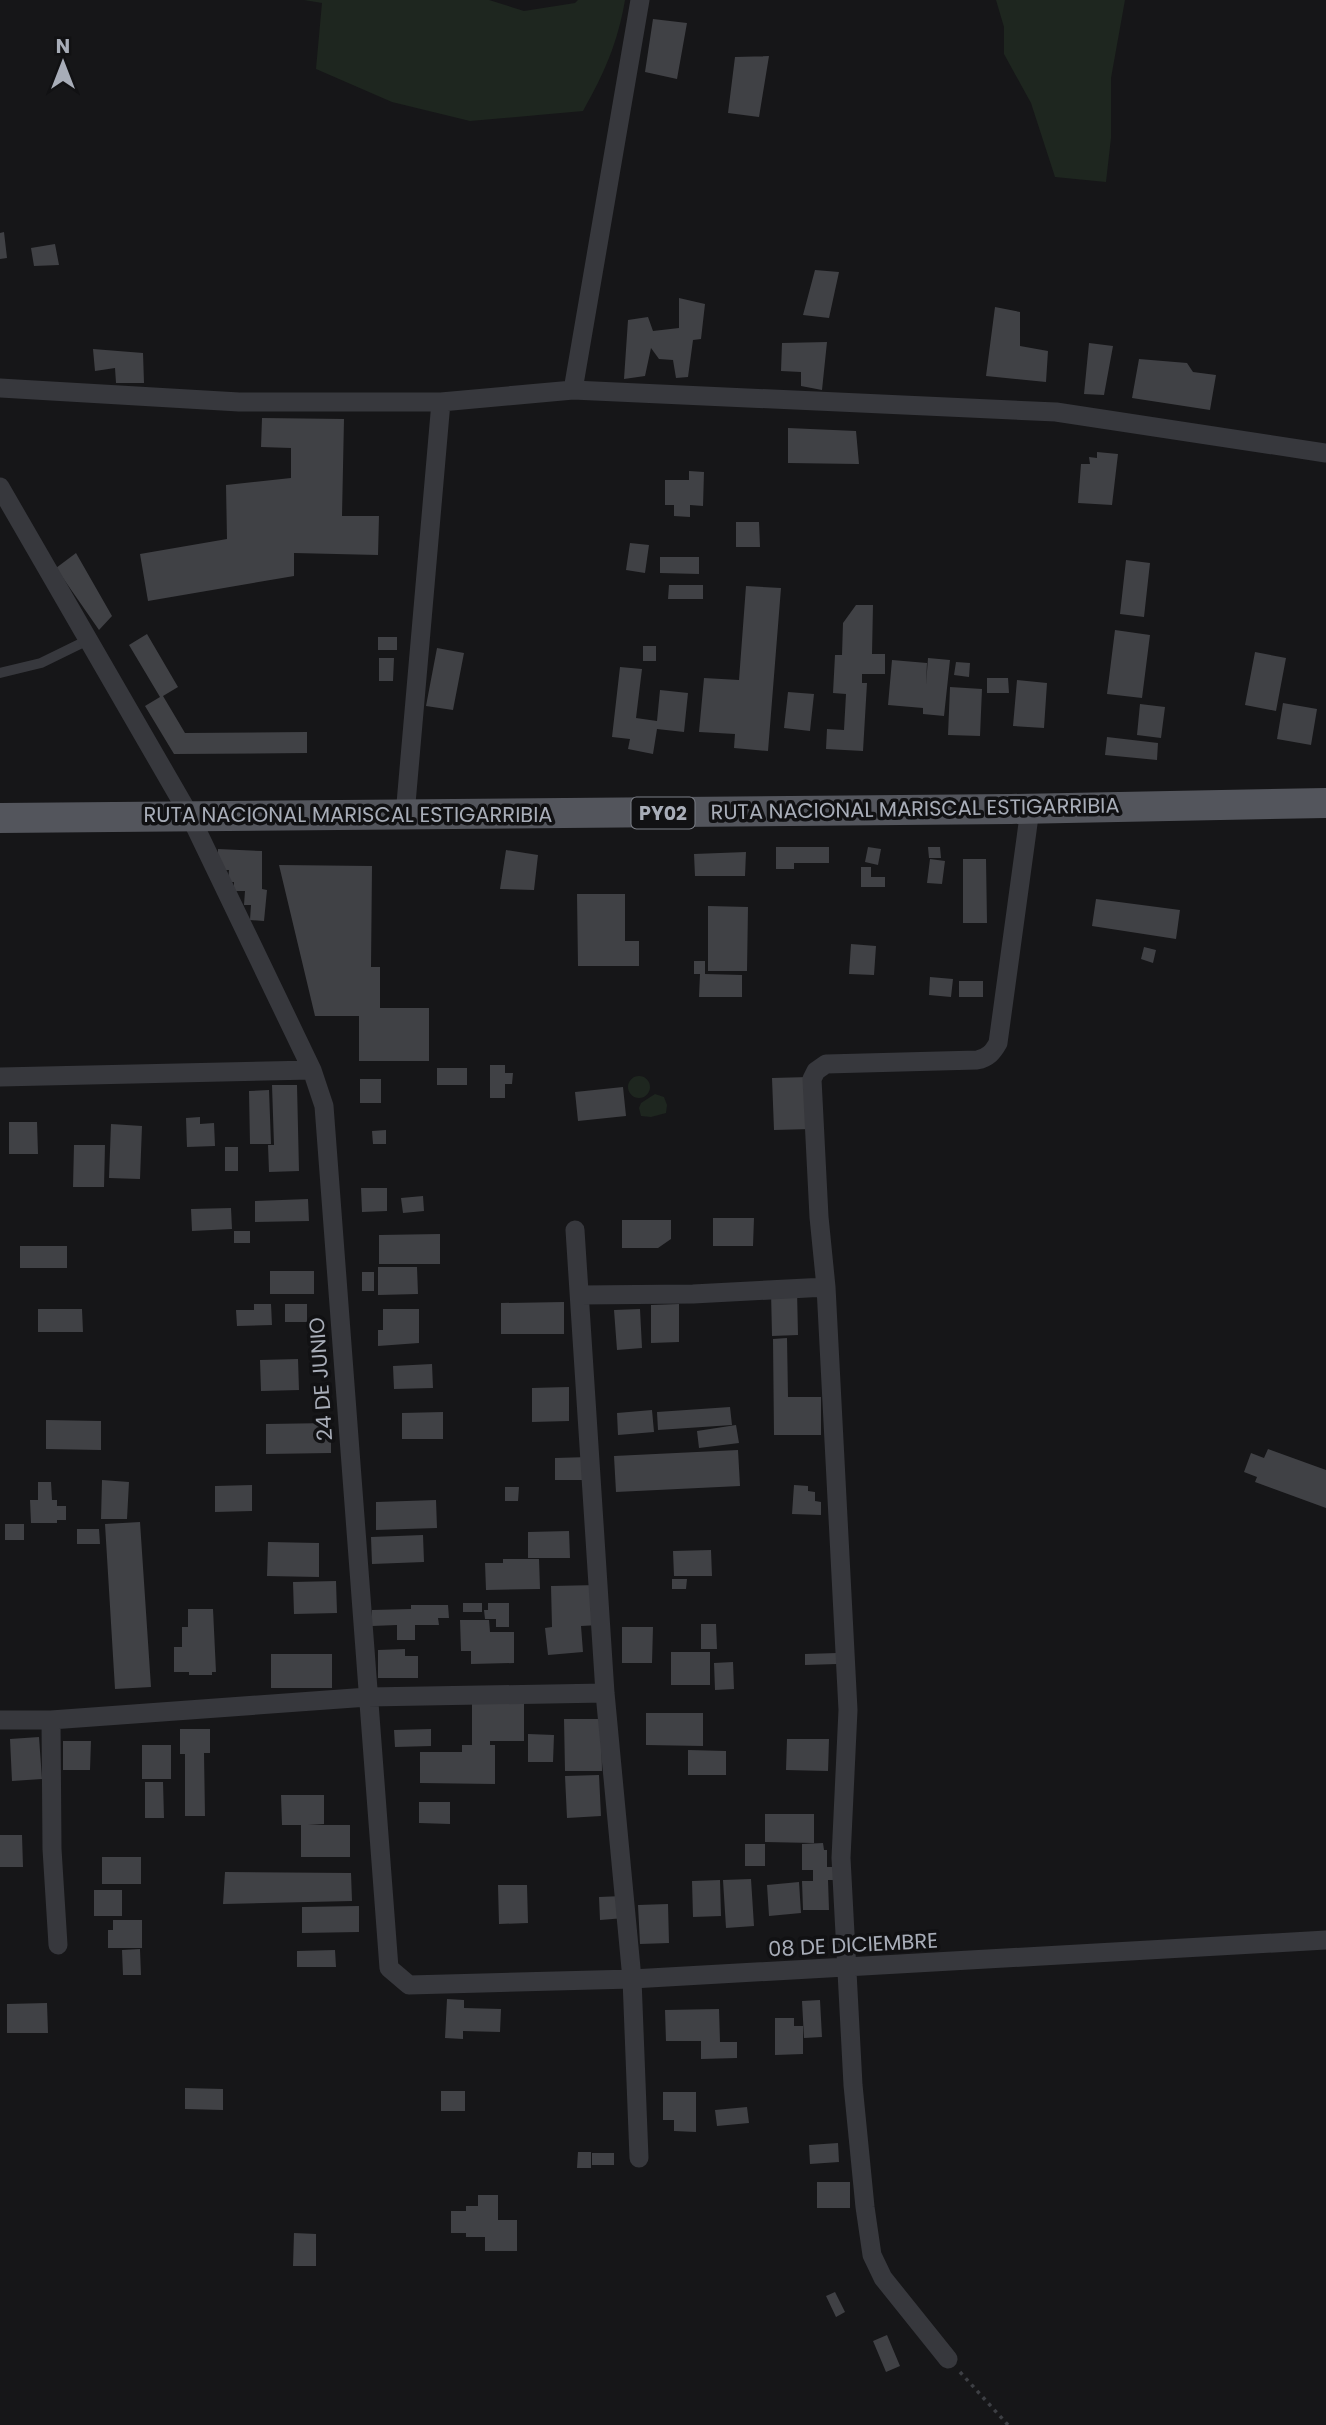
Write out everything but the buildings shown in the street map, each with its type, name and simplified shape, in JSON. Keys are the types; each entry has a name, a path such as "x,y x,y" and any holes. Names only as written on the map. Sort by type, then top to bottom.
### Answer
{"main road":[{"name":"RUTA NACIONAL MARISCAL ESTIGARRIBIA","path":"0,818 1030,809 1326,803"}],"street":[{"path":"573,390 640,0"},
{"path":"0,388 239,402 441,402 573,390 1056,412 1326,453"},
{"path":"405,815 441,402"},
{"name":"24 DE JUNIO","path":"0,487 190,816 312,1070 324,1107 389,1968"},
{"path":"948,2359 883,2278 872,2255 865,2207 853,2085 846,1968 841,1858 848,1710 813,1075 820,1066 826,1064 977,1060 994,1050 998,1043 1030,809"},
{"path":"0,1077 312,1070"},
{"path":"575,1230 605,1693 632,1979 639,2158"},
{"path":"580,1294 693,1294 826,1287"},
{"path":"0,1720 51,1720 368,1696 605,1693"},
{"path":"51,1720 52,1849 58,1945"},
{"name":"08 DE DICIEMBRE","path":"389,1968 409,1985 632,1979 1326,1940"}],"lane":[{"path":"0,673 41,663 88,640"}],"path":[{"path":"948,2359 1008,2425"}],"shaded area":[{"path":"304,0 489,0 524,11 575,3 578,0 625,0 609,57 583,111 470,121 392,102 316,69 322,3"},
{"path":"996,0 1125,0 1111,78 1111,138 1106,182 1055,177 1031,103 1004,54 1004,27"},
{"path":"635,1076 643,1076 650,1083 650,1091 643,1098 635,1098 628,1091 628,1083"},
{"path":"655,1094 664,1097 666,1113 651,1117 641,1116 641,1103"}]}
